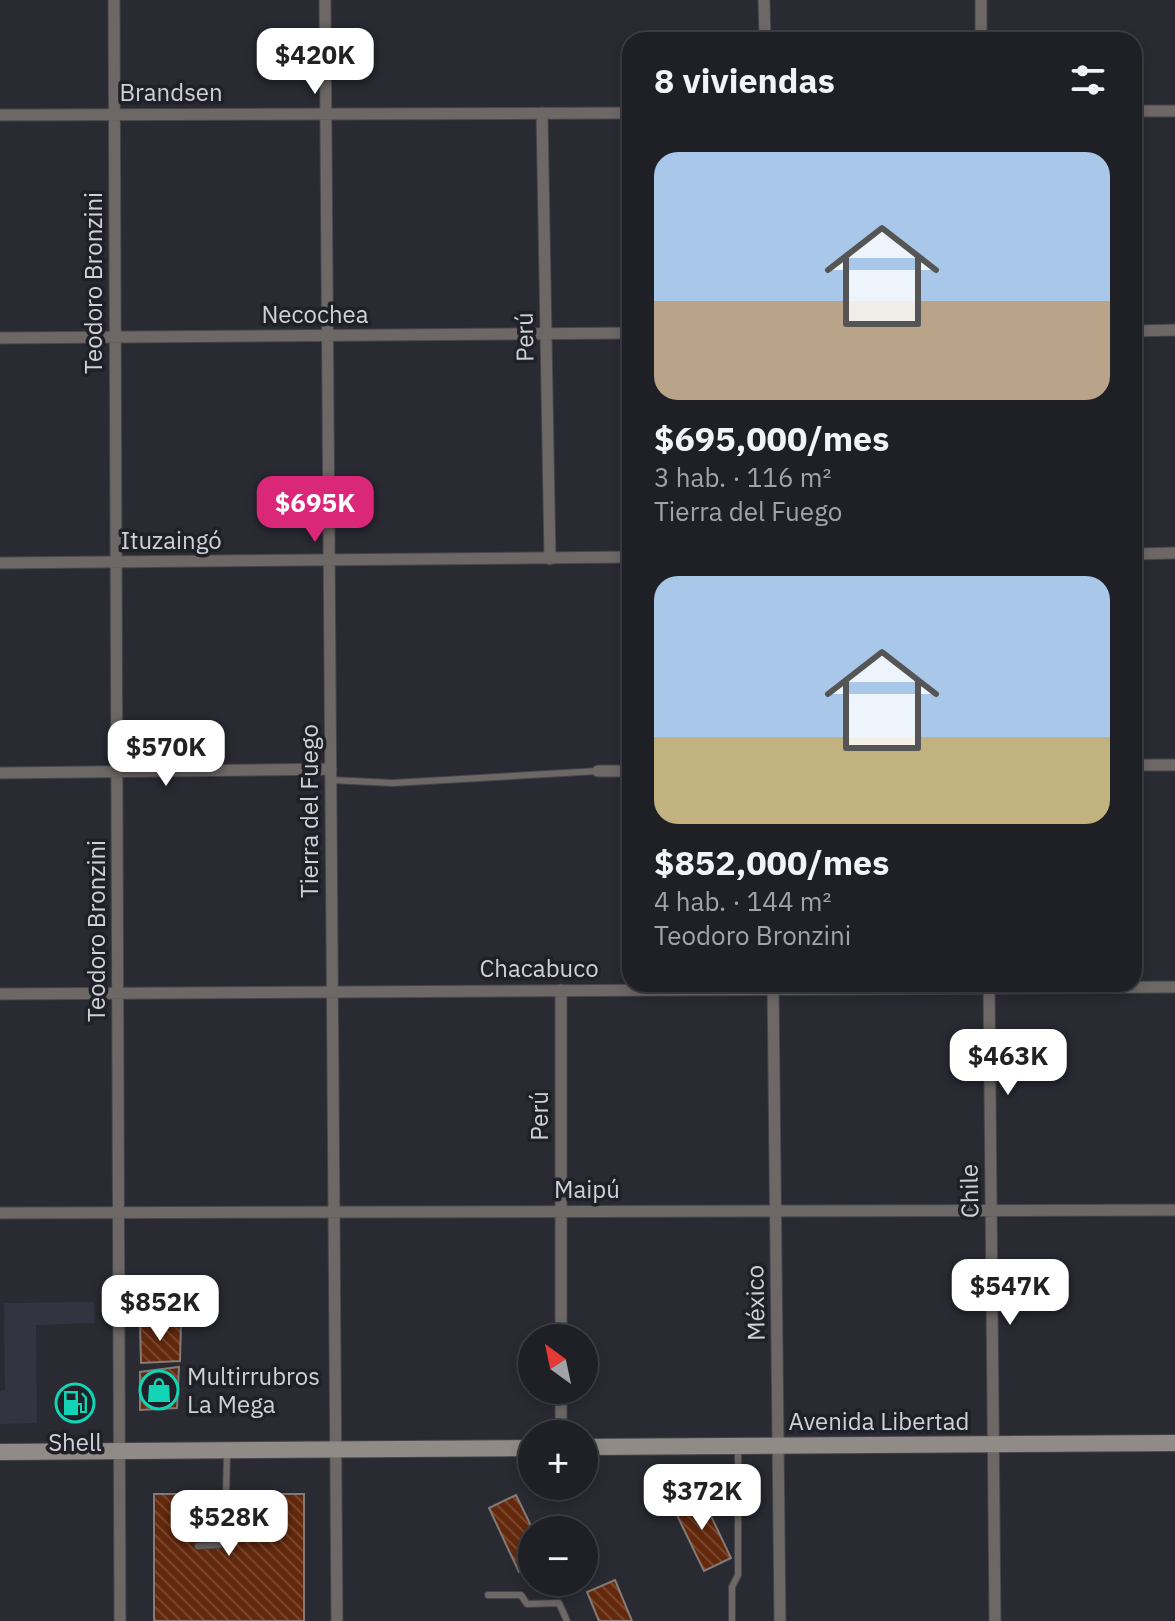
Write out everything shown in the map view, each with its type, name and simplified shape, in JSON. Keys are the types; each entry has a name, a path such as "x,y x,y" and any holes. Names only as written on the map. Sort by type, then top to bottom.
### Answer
{"main road":[{"name":"Avenida Libertad","path":"598,1447 1175,1443"},
{"path":"0,1452 518,1448"}],"street":[{"name":"Teodoro Bronzini","path":"114,0 120,1621"},
{"name":"Tierra del Fuego","path":"325,0 337,1621"},
{"path":"764,0 765,32"},
{"path":"981,0 981,32"},
{"path":"1142,111 1175,111"},
{"name":"Perú","path":"542,113 550,559"},
{"name":"Brandsen","path":"0,115 622,113"},
{"path":"1142,331 1175,330"},
{"name":"Necochea","path":"0,338 622,333"},
{"path":"1142,554 1175,553"},
{"name":"Ituzaingó","path":"0,563 622,557"},
{"path":"1142,765 1175,765"},
{"path":"598,771 622,771"},
{"path":"0,773 331,774"},
{"name":"Chacabuco","path":"1142,987 1175,987"},
{"name":"Chacabuco","path":"0,994 622,989"},
{"name":"Perú","path":"561,990 561,1324"},
{"name":"México","path":"774,992 780,1621"},
{"name":"Chile","path":"989,992 995,1621"},
{"name":"Maipú","path":"0,1213 1175,1210"}],"lane":[{"path":"331,774 393,783 598,771"},
{"path":"732,1621 732,1587 738,1575 738,1446"},
{"path":"198,1546 219,1545 225,1537 227,1450"},
{"path":"488,1595 521,1595 527,1604 559,1603 567,1621"}],"shaded area":[{"path":"94,1302 95,1323 36,1325 37,1423 0,1424 0,1391 5,1390 4,1303"}],"building":[{"path":"181,1323 180,1361 141,1363 140,1324"},
{"name":"Multirrubros La Mega","path":"179,1367 177,1408 140,1410 140,1372"},
{"path":"700,1493 731,1558 704,1571 673,1507"},
{"path":"154,1494 304,1494 304,1621 154,1621"},
{"path":"516,1495 526,1516 518,1516 518,1570 489,1508"},
{"path":"615,1580 632,1621 599,1621 589,1596 598,1596 598,1587"}],"place":[{"name":"Multirrubros La Mega","path":"159,1390"},
{"name":"Shell","path":"75,1403"}]}
